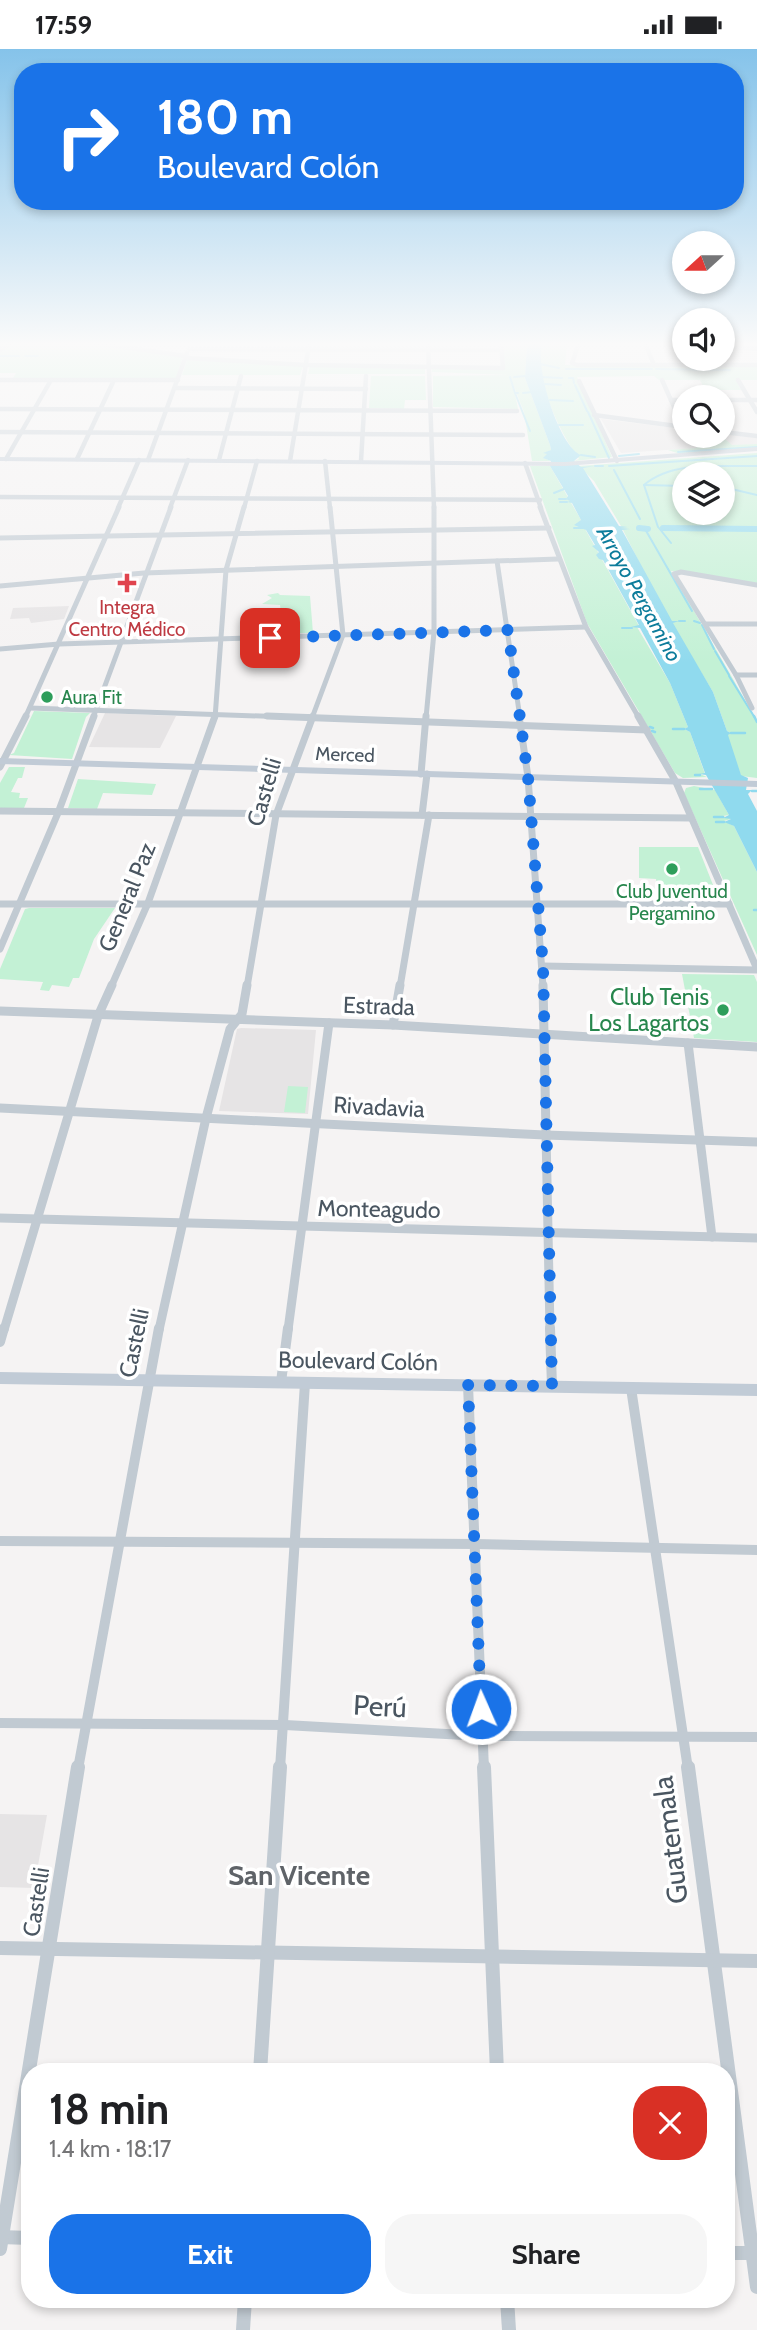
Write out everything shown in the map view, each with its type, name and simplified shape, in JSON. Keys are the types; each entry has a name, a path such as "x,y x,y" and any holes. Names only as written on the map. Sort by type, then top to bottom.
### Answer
{"main road":[{"path":"2,460 579,463 757,451"},
{"name":"Merced","path":"1,763 688,782"},
{"path":"688,782 757,784"},
{"name":"Boulevard Colón","path":"0,1378 757,1390"}],"street":[{"path":"77,459 82,449"},
{"path":"148,460 152,449"},
{"path":"219,460 222,449"},
{"path":"290,461 292,449"},
{"path":"361,461 362,449"},
{"path":"393,1025 426,815 426,722 434,632 436,563 432,449"},
{"path":"611,449 617,461"},
{"path":"1,763 30,708 139,460"},
{"path":"0,949 58,813 144,573 188,460"},
{"name":"General Paz","path":"0,1342 99,1016 148,902 216,715 226,570 257,461"},
{"name":"Castelli","path":"31,2063 85,1724 118,1539 181,1223 230,1029 242,1014 275,815 343,635 326,461"},
{"path":"526,463 558,559 586,627 676,782 757,969 543,966"},
{"path":"0,496 540,500"},
{"path":"0,538 549,528"},
{"path":"0,586 144,573 558,559"},
{"path":"497,561 528,777 539,904 545,1035 552,1386"},
{"path":"752,708 736,675 675,572 756,586"},
{"path":"706,624 757,624"},
{"path":"0,649 59,644 586,627"},
{"path":"736,675 757,675"},
{"path":"30,708 647,730"},
{"path":"0,811 691,818"},
{"path":"0,904 729,904"},
{"name":"Estrada","path":"0,1011 393,1025 757,1047"},
{"path":"281,1382 329,1023"},
{"path":"688,1043 712,1237"},
{"name":"Rivadavia","path":"0,1108 545,1135 757,1142"},
{"name":"Monteagudo","path":"0,1218 757,1238"},
{"path":"261,2063 285,1725 305,1383"},
{"path":"468,1385 477,1543 482,1736 497,2063"},
{"name":"Guatemala","path":"631,1388 684,1737 710,1960 726,2063"},
{"path":"0,1541 118,1539 477,1543 757,1551"},
{"name":"Perú","path":"0,1723 285,1725 482,1736 757,1737"},
{"path":"0,1948 757,1961"},
{"name":"Castelli","path":"1,2241 21,2121"},
{"name":"Guatemala","path":"735,2123 755,2253 757,2287"},
{"path":"1,2241 21,2239"},
{"path":"735,2253 755,2253"},
{"path":"243,2330 244,2308"},
{"path":"508,2308 509,2330"}],"shaded area":[{"path":"619,449 675,449 621,453"},
{"path":"69,606 64,619 31,623 29,618 10,619 13,608"},
{"path":"105,713 176,716 160,748 89,747"},
{"path":"237,1029 316,1030 308,1114 219,1111"},
{"path":"0,1814 47,1815 34,1888 0,1887"}],"green space":[{"path":"530,449 551,449 544,458 551,461 532,461"},
{"path":"573,449 609,449 612,457 574,461 579,459"},
{"path":"750,449 680,454 668,450"},
{"path":"757,453 757,583 671,571 757,721 757,778 741,776 727,735 731,733 727,731 713,692 659,602 621,526 594,481 579,466"},
{"path":"530,466 550,466 581,520 576,526 584,527 670,683 688,727 684,729 690,732 705,774 700,774 707,777 683,778 675,773 587,623"},
{"path":"278,593 310,596 313,633 297,633 297,618 282,619 280,605 262,604 272,598 267,595"},
{"path":"34,711 90,713 86,717 72,759 9,755 14,753"},
{"path":"9,767 25,767 22,778 18,778 11,792 20,793 19,798 28,798 24,808 0,808 0,783"},
{"path":"78,779 156,784 152,795 103,793 97,809 68,808"},
{"path":"694,786 715,790 729,815 723,816 731,819 724,821 734,826 757,872 757,955 684,793 686,788"},
{"name":"Club Juventud Pergamino","path":"639,847 698,847 719,900 660,901 656,879 639,878"},
{"path":"115,908 94,939 79,978 73,978 69,987 52,985 49,991 40,990 43,982 0,979 0,969 25,909"},
{"name":"Club Tenis Los Lagartos","path":"682,974 754,975 757,982 757,1042 694,1038"},
{"path":"288,1086 308,1087 305,1113 284,1112"}],"water":[{"name":"Arroyo Pergamino","path":"574,449 581,455 574,461 581,467 595,466 583,468 619,526 630,529 622,530 672,621 679,621 673,623 713,692 727,731 731,733 728,735 741,775 748,778 746,790 752,790 748,794 757,811 757,872 734,826 724,822 731,819 723,818 729,815 706,775 699,774 705,773 690,732 684,729 688,727 670,683 640,628 631,627 639,625 603,560 596,555 599,552 592,546 595,545 586,530 574,525 581,520 572,503 567,502 570,501 566,499 568,496 550,466 551,461 543,458 547,454 543,453"}],"waterway":[{"path":"605,449 609,458"},
{"path":"678,452 718,449"},
{"path":"619,456 639,454"},
{"path":"581,455 595,457"},
{"path":"609,466 757,456"},
{"path":"595,466 603,466"},
{"path":"644,485 656,477 683,468 757,466"},
{"path":"614,470 640,519"},
{"path":"644,485 672,486"},
{"path":"644,485 658,527"},
{"path":"554,493 564,489"},
{"path":"735,490 757,495"},
{"path":"559,499 566,499"},
{"path":"560,502 567,502"},
{"name":"Arroyo Pergamino","path":"574,528 583,528"},
{"path":"639,528 648,529"},
{"path":"659,528 671,543"},
{"path":"663,528 757,529"},
{"path":"645,529 692,611"},
{"name":"Arroyo Pergamino","path":"679,621 685,621"},
{"path":"694,621 700,623"},
{"path":"702,625 714,649"},
{"name":"Arroyo Pergamino","path":"622,628 632,628"},
{"path":"715,651 729,675"},
{"path":"729,676 755,718"},
{"path":"755,718 757,722"},
{"path":"673,729 684,729"},
{"path":"731,733 745,733"},
{"path":"695,775 700,775"},
{"path":"700,789 712,789"},
{"path":"752,791 757,791"},
{"path":"714,817 723,817"},
{"path":"716,822 724,822"}],"place":[{"name":"Integra Centro Médico","path":"127,583"},
{"name":"Aura Fit","path":"47,697"},
{"name":"Club Juventud Pergamino","path":"672,869"},
{"name":"Club Tenis Los Lagartos","path":"723,1010"}],"district":[{"name":"San Vicente","path":"299,1875"}],"route":[{"path":"270,638 508,630 528,777 543,966 552,1386 468,1385 477,1543 481,1709"}]}
